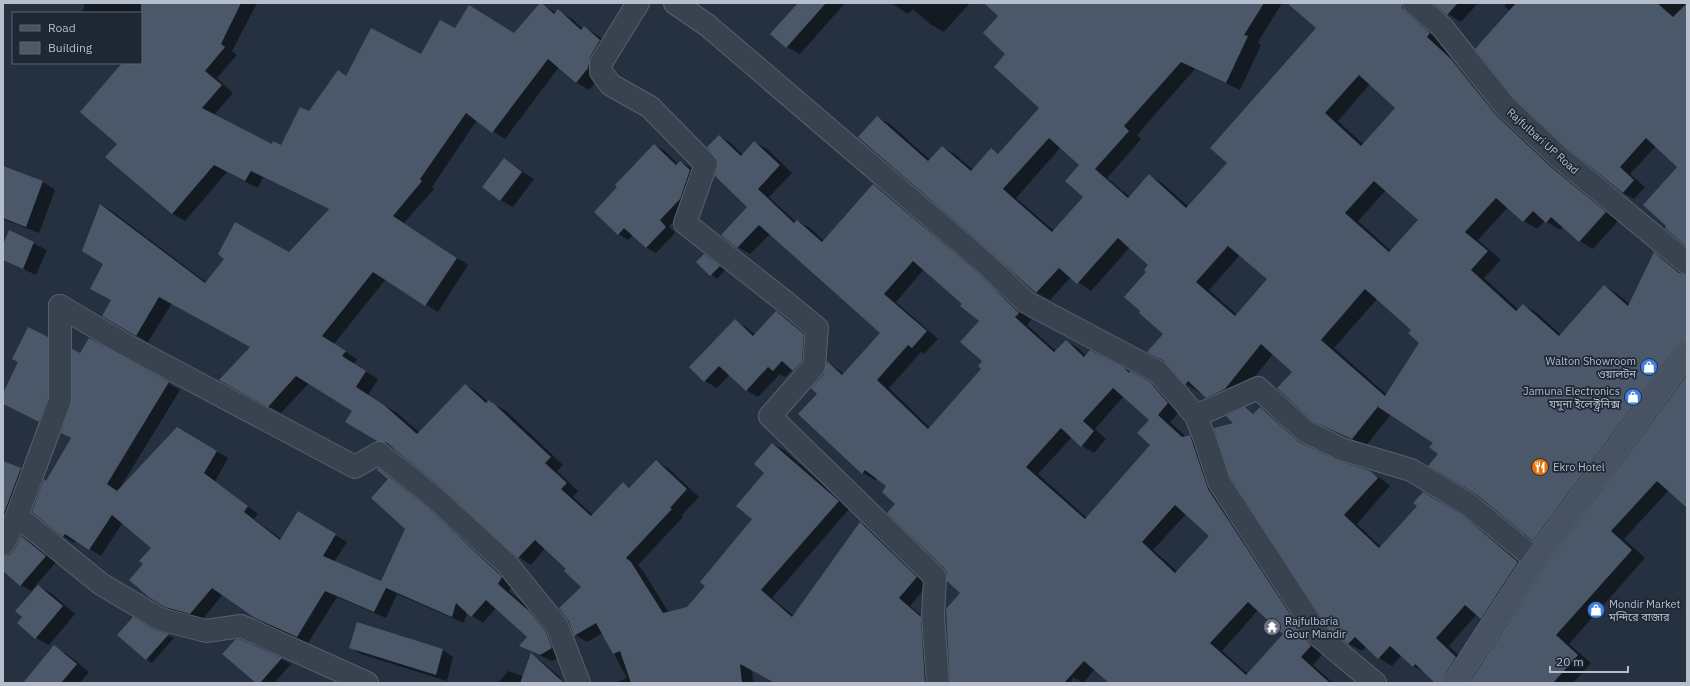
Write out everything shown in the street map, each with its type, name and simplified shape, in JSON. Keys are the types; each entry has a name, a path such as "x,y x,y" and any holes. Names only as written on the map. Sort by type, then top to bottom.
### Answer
{"street":[{"path":"638,3 605,57 600,72 611,85 650,107 706,164 685,223 817,328 814,366 770,416 935,577 933,616 938,683"},
{"path":"675,3 707,25 985,263 1026,302 1158,372 1196,416 1219,482 1320,637 1375,683"},
{"name":"Rajfulbari UP Road","path":"1414,3 1442,27 1505,106 1559,157 1687,264"},
{"path":"3,544 17,516 60,400 60,306 124,344 355,468 379,453 434,497 507,564 557,626 580,683"},
{"path":"1454,683 1535,559 1687,354"},
{"path":"1196,416 1258,388 1305,432 1341,449 1411,470 1468,504 1535,559"},
{"path":"17,516 101,584 160,620 206,631 241,626 367,683"}],"building":[{"path":"141,3 241,3 221,44 225,47 205,71 222,85 202,108 272,144 273,141 281,145 300,107 309,111 338,70 346,76 371,28 421,54 440,20 455,28 469,5 514,33 540,3 542,3 554,14 558,9 581,30 584,26 600,40 590,57 588,68 576,83 548,59 492,133 466,113 420,179 422,181 393,216 457,258 425,306 373,272 322,336 346,351 342,356 366,371 356,387 384,405 417,434 465,384 486,403 489,400 491,403 492,402 551,457 545,463 567,483 561,489 591,516 623,482 629,488 656,460 687,489 670,508 672,509 626,558 631,562 663,613 687,607 705,586 700,582 752,519 736,506 764,473 754,464 772,443 839,501 761,590 792,617 860,522 917,577 899,598 921,617 925,683 775,683 740,664 742,683 631,683 620,651 613,654 596,623 574,636 569,621 559,608 581,587 564,571 566,569 535,540 518,558 442,488 387,443 377,441 345,422 352,411 296,376 268,407 219,380 250,347 159,297 136,336 102,316 111,300 90,289 103,264 82,251 100,204 205,283 224,259 218,254 235,222 289,252 329,209 251,171 245,181 214,165 172,214 105,157 117,144 80,112 121,64 142,64"},
{"path":"798,3 826,3 786,48 770,34"},
{"path":"984,3 1264,3 1244,35 1248,36 1226,83 1181,62 1124,126 1129,131 1095,169 1128,198 1149,174 1186,208 1227,163 1210,148 1316,28 1287,3 1402,3 1402,8 1430,33 1427,37 1451,59 1496,115 1551,167 1606,212 1579,242 1551,217 1546,223 1533,211 1523,222 1496,198 1465,232 1488,251 1471,270 1516,311 1523,304 1559,336 1604,285 1628,306 1654,252 1679,273 1687,275 1687,342 1682,343 1677,347 1533,541 1476,494 1428,466 1438,454 1429,447 1433,443 1378,407 1380,404 1352,439 1312,421 1277,388 1292,372 1261,344 1225,389 1206,398 1188,381 1185,385 1164,361 1147,352 1163,334 1139,313 1140,311 1124,297 1146,272 1144,270 1148,265 1118,238 1077,284 1059,268 1036,293 858,137 877,116 928,161 942,146 971,171 991,148 998,154 1039,108 994,67 1005,54 983,33 998,16","holes":["1359,75 1395,108 1361,146 1325,113","1049,138 1079,165 1065,181 1083,197 1052,232 1003,189","1374,181 1418,220 1389,252 1345,213","1228,246 1267,279 1235,316 1196,282","1365,289 1411,330 1408,333 1419,343 1385,396 1321,340"]},
{"path":"1433,3 1458,3 1447,15"},
{"path":"1516,3 1657,3 1673,17 1687,3 1687,247 1665,228 1666,226 1643,205 1677,167 1646,138 1620,167 1634,180 1623,193 1567,148 1514,98 1475,49"},
{"path":"719,135 741,156 754,141 780,165 758,189 794,223 797,220 822,242 873,184 977,272 1019,313 1015,317 1054,352 1066,340 1084,357 1090,350 1123,367 1129,373 1130,371 1150,382 1168,403 1158,415 1182,437 1190,435 1208,489 1311,646 1301,657 1330,683 1109,683 1084,661 1064,683 950,683 946,609 960,593 947,581 947,573 944,568 887,513 895,504 882,492 886,486 865,470 862,474 798,414 817,394 811,388 824,374 827,361 842,375 880,333 759,225 737,248 721,235 747,207 715,176 718,161 707,147","holes":["913,261 962,304 960,306 979,321 960,342 982,361 978,366 981,369 928,429 877,380 908,345 912,348 927,331 884,294","1113,388 1149,420 1137,433 1150,445 1085,519 1026,467 1061,428 1081,447 1094,431 1083,421","1175,505 1209,536 1175,573 1142,542","1248,602 1283,634 1246,675 1210,643"]},
{"path":"654,144 676,165 680,161 690,170 680,199 660,220 666,227 646,248 624,228 618,235 594,212 617,187 615,185"},
{"path":"504,158 522,172 500,201 482,187"},
{"path":"3,166 43,181 26,227 3,218"},
{"path":"9,230 34,242 23,269 3,260 3,245"},
{"path":"704,254 720,266 710,276 696,262"},
{"path":"776,311 804,334 802,361 793,371 782,361 773,371 768,367 746,391 719,366 704,382 689,367 735,319 753,336"},
{"path":"28,327 48,337 48,398 39,422 3,404 3,393 18,362 12,359"},
{"path":"89,338 169,382 107,484 117,491 177,427 217,451 204,473 248,506 244,512 280,540 298,511 336,534 323,556 381,581 405,529 371,498 388,479 377,470 378,468 426,506 502,577 498,584 529,611 546,632 552,648 540,655 519,646 527,637 486,600 471,617 456,603 452,617 386,588 374,612 325,591 297,637 255,618 212,588 190,614 165,607 150,598 129,580 143,564 139,561 151,548 112,515 89,550 65,534 63,537 32,512 44,479 46,481 71,438 61,433 72,400 72,349 80,353"},
{"path":"1687,375 1687,508 1657,481 1611,531 1632,550 1556,635 1578,655 1553,683 1469,683 1545,566"},
{"path":"1245,407 1253,414 1260,407 1299,442 1336,460 1370,471 1378,478 1344,515 1379,548 1417,506 1413,503 1423,492 1461,514 1518,562 1481,619 1465,605 1436,638 1456,657 1444,676 1442,683 1435,683 1415,664 1413,667 1390,646 1378,659 1355,637 1348,644 1329,629 1230,477 1214,428 1233,423 1226,416"},
{"path":"3,461 21,468 3,516"},
{"path":"21,536 46,556 20,586 3,571 3,556 10,555"},
{"path":"38,585 63,606 35,639 17,623 22,617 15,611"},
{"path":"133,617 154,630 169,634 146,660 117,635"},
{"path":"357,622 443,649 436,675 349,648"},
{"path":"236,639 282,658 260,683 256,683 222,654"},
{"path":"54,645 77,664 61,683 23,683"},
{"path":"531,653 564,683 520,683"}],"place":[{"name":"Walton Showroom ওয়ালটন","path":"1649,367"},
{"name":"Jamuna Electronics যমুনা ইলেক্ট্রনিক্স","path":"1633,397"},
{"name":"Ekro Hotel","path":"1540,467"},
{"name":"Mondir Market মন্দিরে বাজার","path":"1596,610"},
{"name":"Rajfulbaria Gour Mandir","path":"1272,627"}]}
